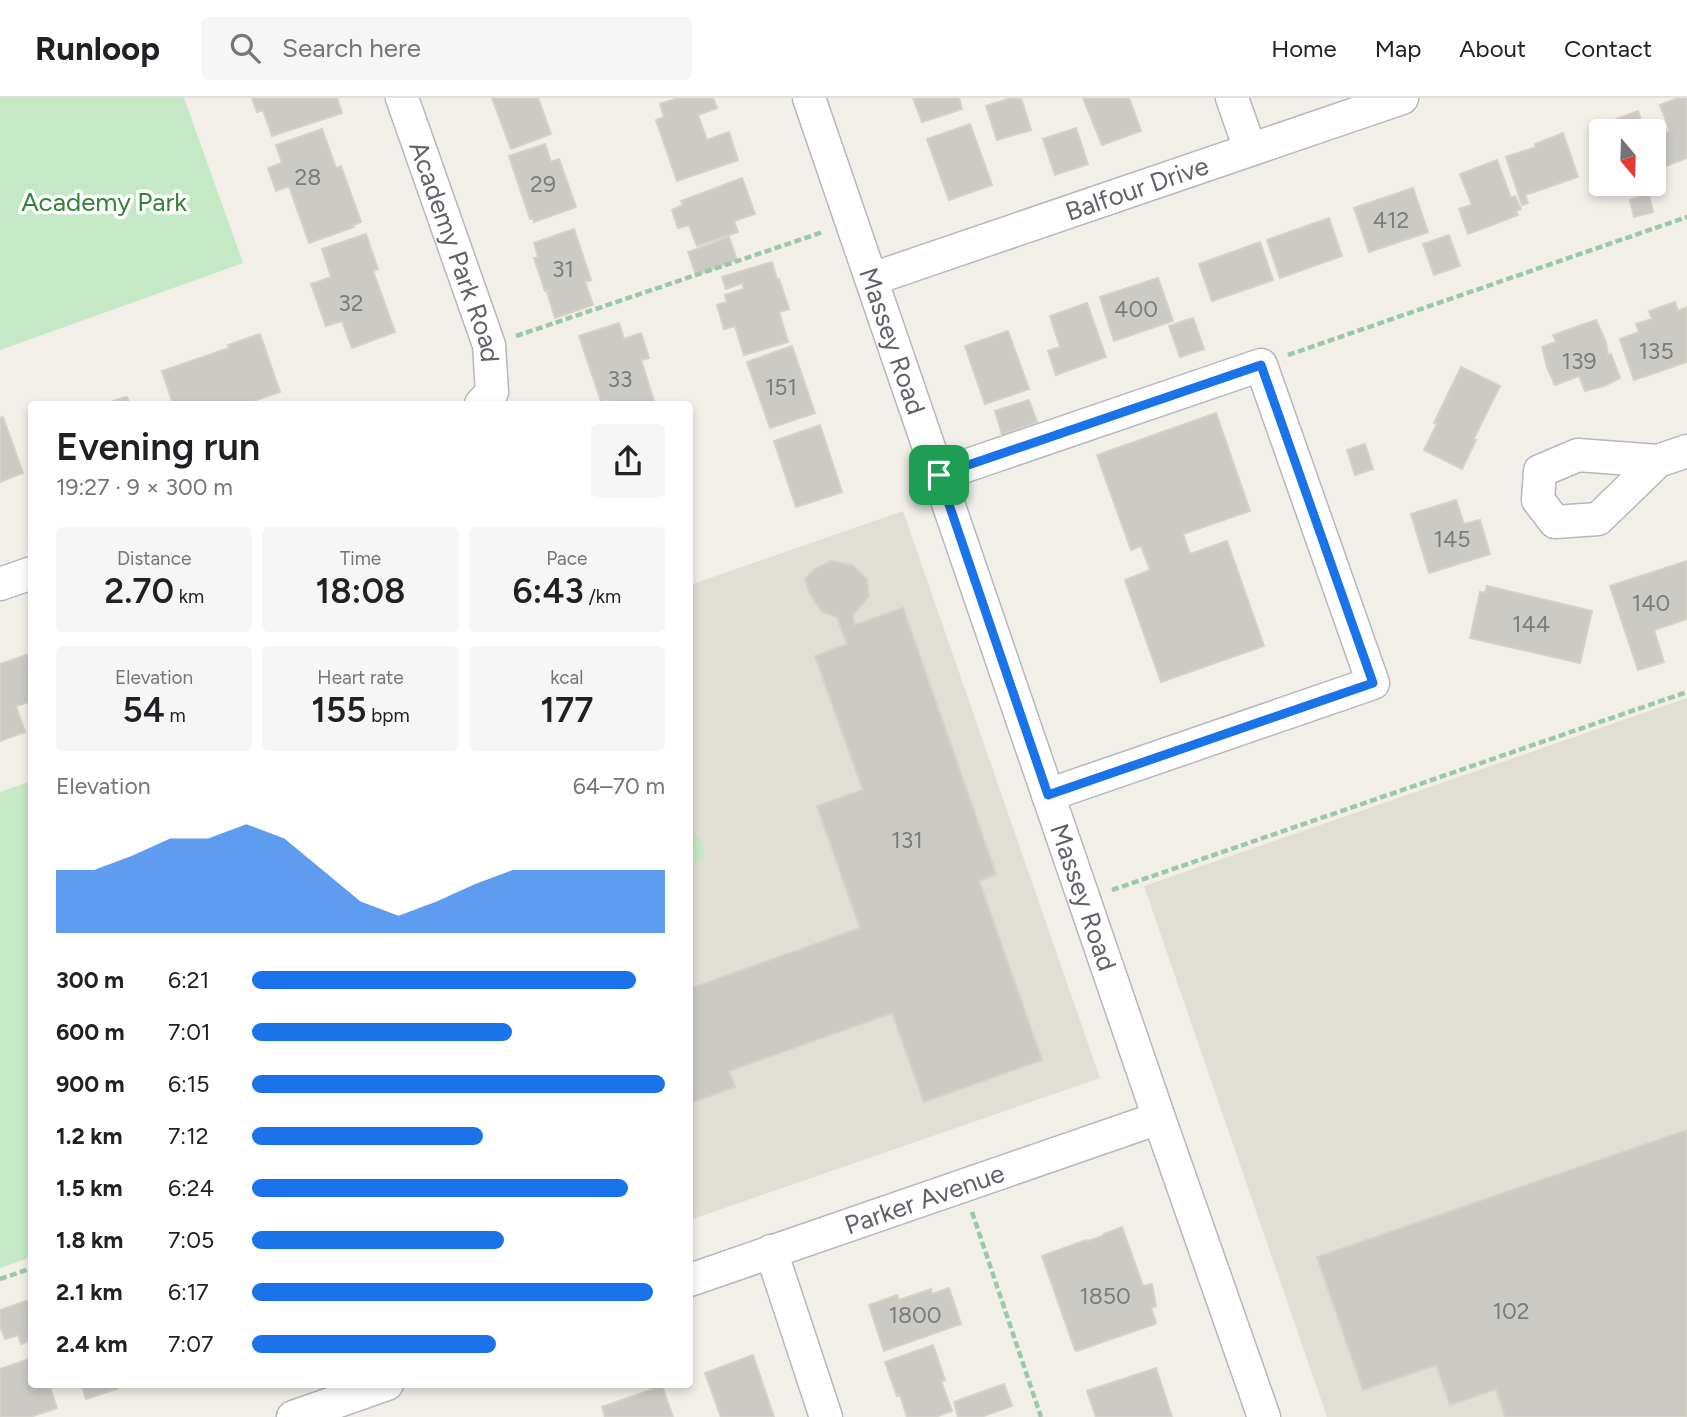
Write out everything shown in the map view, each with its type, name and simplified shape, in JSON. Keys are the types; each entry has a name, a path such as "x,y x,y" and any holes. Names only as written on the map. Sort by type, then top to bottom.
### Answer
{"street":[{"name":"Academy Park Road","path":"402,98 489,345 492,392 484,401"},
{"name":"Massey Road","path":"809,98 1264,1417"},
{"path":"1232,98 1250,149"},
{"name":"Balfour Drive","path":"872,279 1402,98"},
{"path":"939,475 1261,365 1373,683 1048,795"},
{"path":"0,584 28,574"},
{"name":"Parker Avenue","path":"693,1279 1159,1118"},
{"path":"771,1251 826,1417"},
{"path":"293,1417 376,1388"}],"path":[{"path":"1261,365 1687,217"},
{"path":"489,345 852,222"},
{"path":"1084,900 1687,692"},
{"path":"962,1185 1041,1417"},
{"path":"0,1279 28,1269"}],"shaded area":[{"path":"903,511 1100,1078 693,1219 693,584"},
{"path":"1687,698 1687,1417 1327,1417 1144,886"}],"green space":[{"name":"Academy Park","path":"0,98 184,98 243,263 0,350"},
{"path":"28,782 28,1258 0,1268 0,792"},
{"path":"693,831 705,849 703,859 693,866"}],"building":[{"path":"252,98 337,98 342,113 272,136 263,110 257,112"},
{"path":"492,98 538,98 551,134 511,149"},
{"path":"678,98 713,98 717,108 698,115 707,140 729,132 738,160 677,181 656,120 664,117 660,104"},
{"path":"913,98 959,98 962,109 922,122"},
{"path":"1011,98 1021,98 1031,130 997,140 986,106"},
{"path":"1083,98 1129,98 1141,131 1102,145"},
{"path":"1678,98 1687,98 1687,158 1666,166 1666,133 1670,131 1660,105"},
{"path":"1638,111 1641,119 1616,119"},
{"path":"970,124 992,185 949,200 927,139"},
{"path":"1076,128 1088,164 1055,175 1043,139"},
{"path":"322,129 336,168 341,166 361,222 309,243 289,186 276,191 268,168 282,163 276,145"},
{"path":"1563,133 1578,177 1525,195 1528,203 1522,205 1506,157 1536,147 1535,144"},
{"path":"545,144 551,162 559,159 576,207 534,222 533,218 530,219 509,156"},
{"path":"1497,160 1511,198 1515,196 1521,209 1516,211 1518,215 1468,234 1459,209 1472,205 1460,174"},
{"path":"742,178 755,214 734,221 738,232 697,246 689,225 678,228 672,210 683,205 681,201"},
{"path":"1413,188 1428,232 1369,252 1354,208"},
{"path":"1649,196 1653,212 1634,217 1630,200"},
{"path":"1329,218 1342,256 1280,278 1267,240"},
{"path":"574,229 591,280 585,282 593,305 555,318 547,292 550,291 545,291 534,258 538,257 534,243"},
{"path":"366,234 378,269 373,271 395,332 352,348 342,321 326,326 311,284 331,277 322,249"},
{"path":"1449,235 1460,266 1434,275 1423,244"},
{"path":"729,237 737,260 696,275 688,252"},
{"path":"1260,242 1273,280 1212,301 1199,264"},
{"path":"772,262 789,309 779,312 788,342 744,355 735,326 724,329 717,305 727,302 725,295 744,289 742,283 726,289 722,277"},
{"path":"1158,278 1173,321 1114,341 1100,297"},
{"path":"1675,302 1678,311 1687,307 1687,362 1634,380 1620,339 1639,332 1636,324 1652,319 1649,311"},
{"path":"1087,303 1106,357 1056,375 1048,351 1060,347 1050,316"},
{"path":"1193,318 1204,349 1180,357 1169,326"},
{"path":"1596,320 1606,342 1608,355 1611,354 1620,378 1585,391 1579,376 1555,385 1542,347 1556,342 1553,335"},
{"path":"619,323 624,339 641,333 649,358 641,360 654,401 601,401 579,336"},
{"path":"1008,331 1029,389 985,404 965,346"},
{"path":"260,334 280,392 254,401 172,401 162,371 229,348 228,345"},
{"path":"792,346 815,413 770,428 747,362"},
{"path":"1461,367 1500,386 1462,469 1424,450"},
{"path":"127,397 129,401 114,401"},
{"path":"1029,400 1037,422 1002,434 995,411"},
{"path":"1216,413 1250,511 1183,534 1190,554 1227,541 1264,646 1161,682 1125,580 1150,570 1141,546 1131,550 1097,455"},
{"path":"3,417 23,473 0,482 0,418"},
{"path":"820,425 842,492 796,507 774,441"},
{"path":"1365,444 1373,469 1355,475 1347,450"},
{"path":"1456,500 1464,524 1480,520 1490,554 1429,573 1411,514"},
{"path":"831,561 852,565 867,579 869,596 853,615 854,625 903,608 996,874 979,881 1042,1060 924,1102 892,1013 729,1071 735,1087 693,1102 693,988 860,928 817,806 863,790 815,656 847,644 837,617 822,612 810,594 805,579 815,569"},
{"path":"1687,561 1687,619 1654,630 1664,662 1638,670 1610,586"},
{"path":"1487,586 1592,611 1580,663 1470,638 1480,592 1485,593"},
{"path":"28,654 28,702 16,706 25,732 0,741 0,664"},
{"path":"1687,1130 1687,1417 1505,1417 1496,1389 1450,1405 1436,1365 1363,1390 1317,1257"},
{"path":"1122,1227 1143,1286 1152,1284 1156,1306 1151,1308 1156,1322 1077,1351 1042,1256"},
{"path":"949,1288 961,1324 884,1351 869,1305 897,1295 899,1300 931,1289 932,1294"},
{"path":"28,1300 28,1341 21,1344 18,1335 5,1339 0,1326 0,1310"},
{"path":"933,1345 945,1380 941,1381 952,1411 935,1417 907,1417 885,1362"},
{"path":"753,1355 774,1417 721,1417 705,1373"},
{"path":"28,1359 28,1388 50,1388 57,1408 30,1417 0,1417 0,1369"},
{"path":"1156,1368 1172,1417 1096,1417 1087,1391"},
{"path":"1004,1384 1012,1406 981,1417 958,1417 954,1402"},
{"path":"82,1388 117,1389 86,1399"},
{"path":"663,1388 673,1417 605,1417 602,1407"}],"route":[{"path":"1261,365 1373,683 1048,795 939,475 1261,365"}]}
